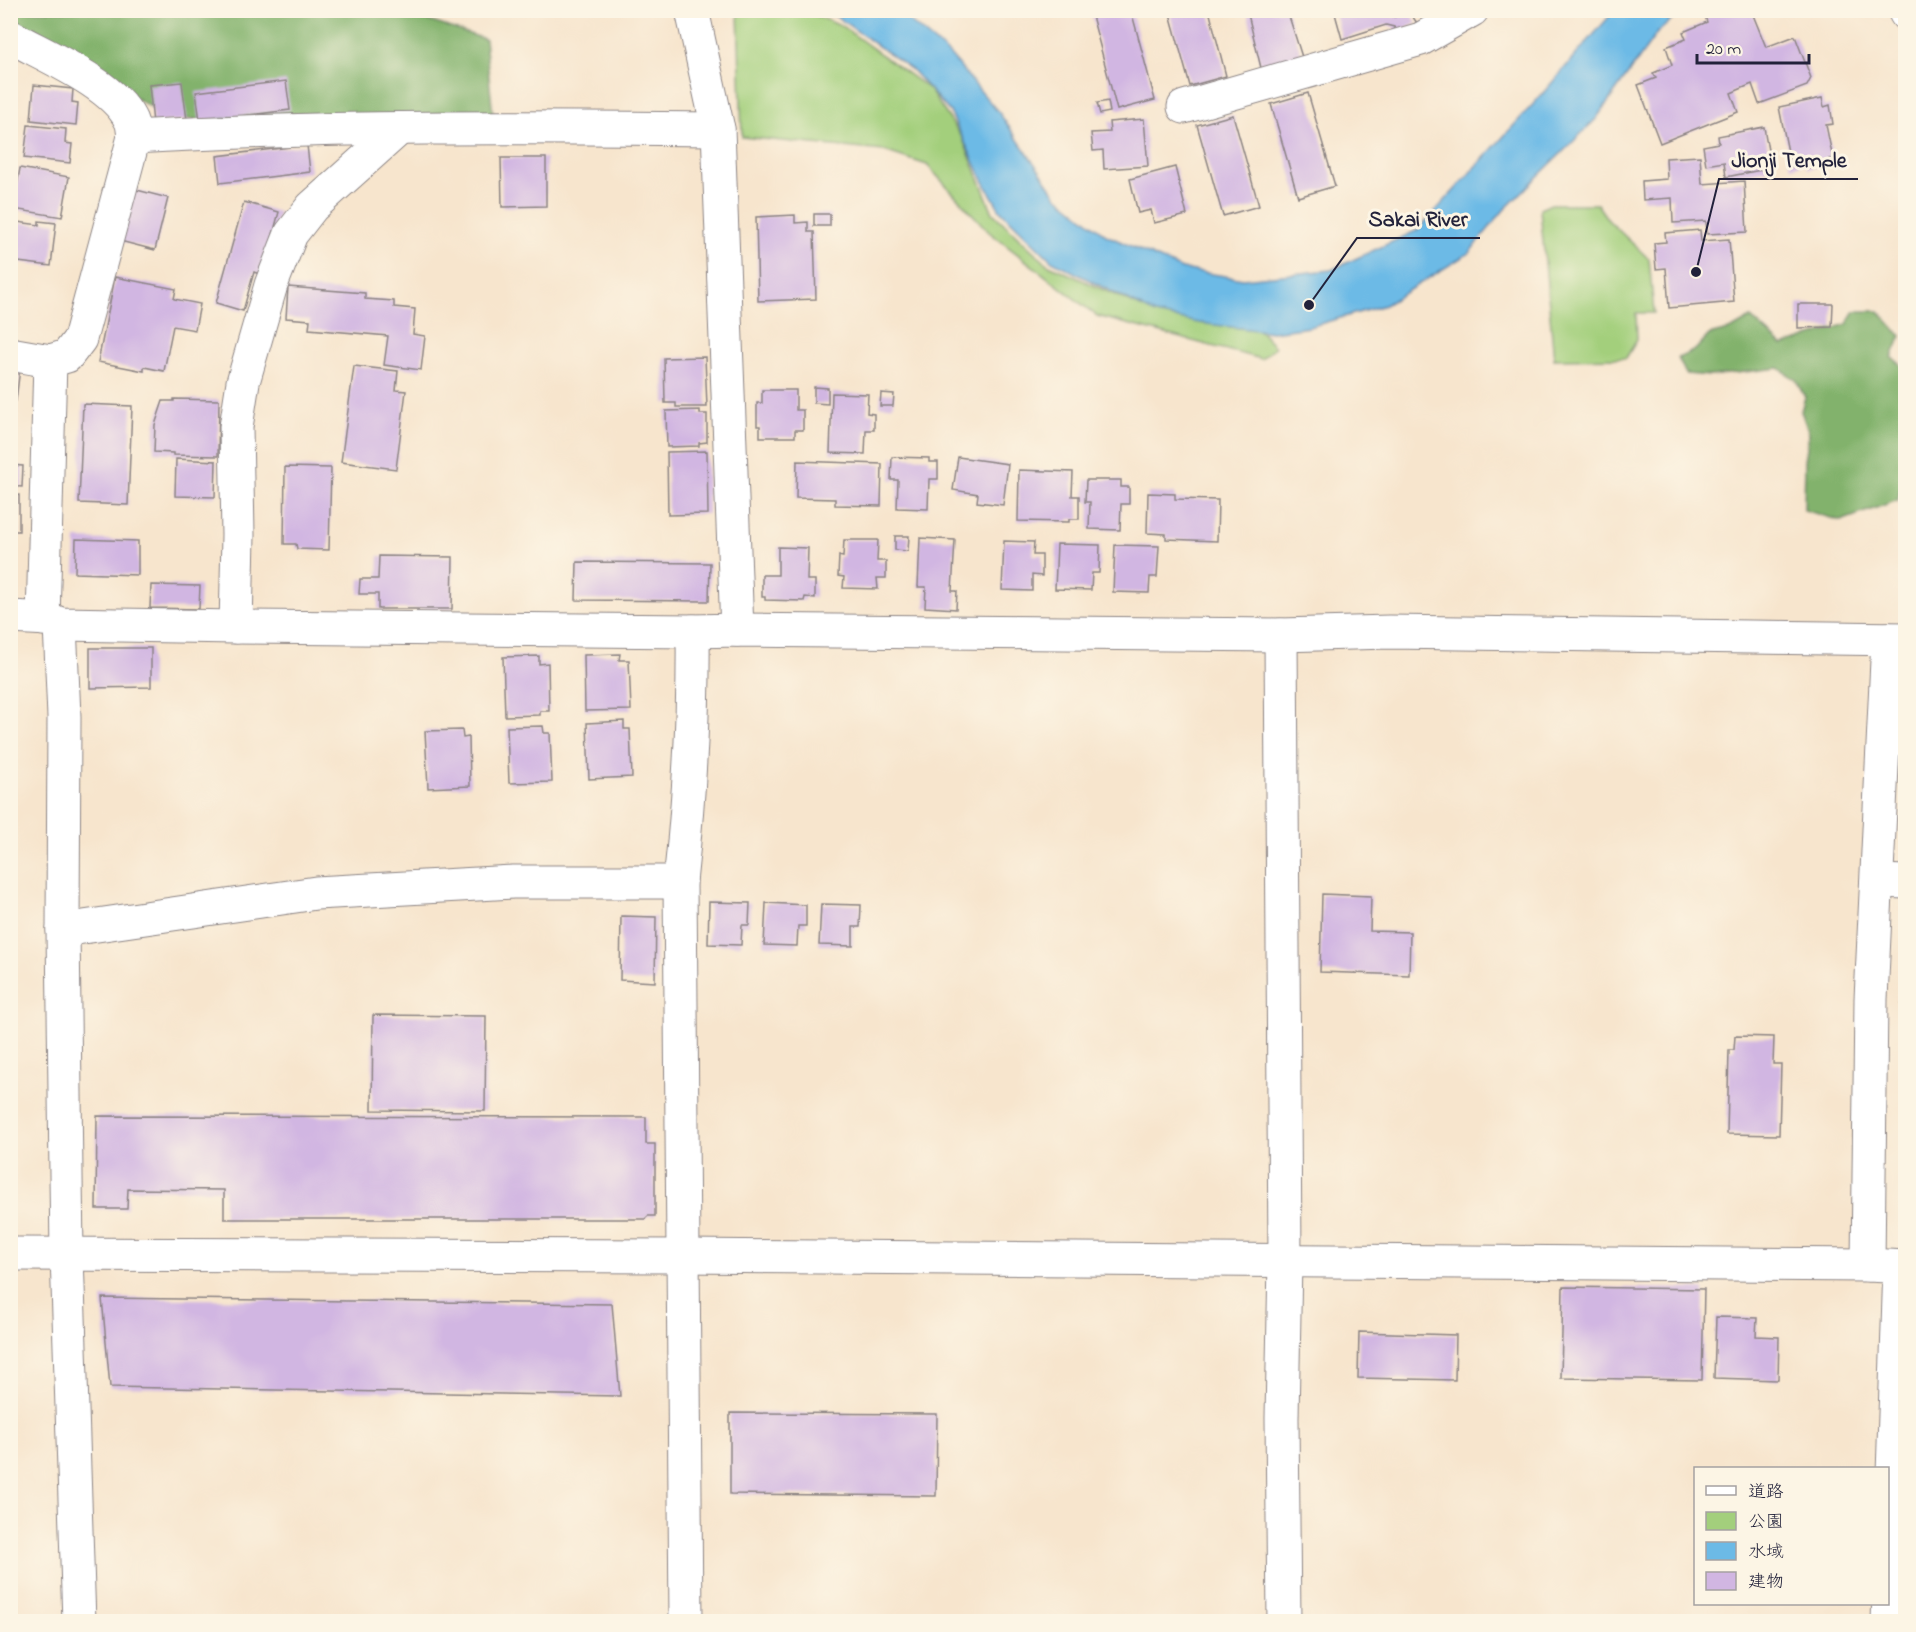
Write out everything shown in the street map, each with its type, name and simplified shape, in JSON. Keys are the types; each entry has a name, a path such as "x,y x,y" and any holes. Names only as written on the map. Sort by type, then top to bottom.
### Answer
{"street":[{"path":"692,10 718,129 737,630"},
{"path":"1184,107 1421,39 1472,10"},
{"path":"10,36 86,78 115,98 131,120 134,137 80,339 67,356 50,361 10,354"},
{"path":"134,137 237,132 508,127 718,129"},
{"path":"236,627 236,428 243,382 271,285 291,234 312,207 399,129"},
{"path":"50,361 51,621 64,717 63,930 67,1255 79,1622"},
{"path":"10,617 51,621 236,627 1281,635 1389,632 1896,639 1891,881 1871,999 1891,1267 1889,1504"},
{"path":"687,1622 680,882 687,806 693,686 693,631"},
{"path":"1281,635 1285,1261 1282,1418 1284,1622"},
{"path":"63,930 316,893 513,882 680,882"},
{"path":"10,1254 682,1256 1891,1267"},
{"path":"1888,1605 1888,1622"}],"green space":[{"path":"10,11 399,11 485,39 494,125 174,119 97,78 12,23"},
{"path":"738,11 806,11 843,27 929,89 962,137 993,213 1047,264 1141,307 1259,330 1275,347 1261,359 1097,316 989,232 927,165 884,151 742,137"},
{"path":"1551,204 1597,204 1608,220 1649,259 1654,313 1636,313 1637,340 1626,358 1554,359 1540,209"},
{"path":"1855,311 1879,311 1901,336 1892,357 1905,368 1905,424 1902,432 1907,467 1898,500 1841,521 1804,510 1805,461 1809,433 1801,411 1805,397 1796,380 1779,368 1711,376 1686,374 1678,358 1695,350 1709,335 1732,329 1751,318 1783,346 1847,324"}],"water":[{"path":"822,11 897,11 949,54 1000,114 1057,196 1106,235 1182,269 1243,279 1331,270 1418,230 1537,100 1614,11 1682,11 1657,33 1596,119 1504,210 1469,253 1385,305 1309,327 1272,332 1199,323 1155,314 1052,261 1000,210 950,112 912,70 837,17"}],"building":[{"path":"1131,10 1155,100 1117,110 1091,12"},
{"path":"1169,10 1209,10 1226,76 1190,86"},
{"path":"1247,10 1287,10 1302,57 1261,68"},
{"path":"1334,10 1389,10 1391,16 1395,17 1404,10 1408,10 1417,23 1397,33 1394,27 1386,25 1342,39"},
{"path":"1718,10 1751,10 1766,47 1795,36 1811,78 1807,86 1759,104 1752,84 1731,93 1738,112 1660,143 1638,85 1656,78 1653,73 1672,65 1666,47 1686,39 1683,32 1707,22 1705,16"},
{"path":"286,81 290,110 200,121 196,92"},
{"path":"182,82 187,120 153,123 149,85"},
{"path":"34,85 73,89 72,102 78,103 76,125 31,120"},
{"path":"1308,93 1335,186 1298,197 1271,104"},
{"path":"1822,98 1824,107 1830,105 1833,124 1826,125 1833,159 1829,159 1830,165 1807,169 1806,163 1791,167 1779,107"},
{"path":"1108,101 1110,112 1100,114 1097,103"},
{"path":"1233,115 1259,206 1223,216 1197,125"},
{"path":"1144,119 1148,166 1104,169 1103,150 1093,151 1091,133 1110,132 1109,122"},
{"path":"28,125 66,129 65,143 72,144 70,163 24,158"},
{"path":"1764,127 1771,168 1726,177 1724,162 1706,165 1703,146 1719,143 1718,136"},
{"path":"307,145 310,172 220,183 217,156"},
{"path":"1700,156 1702,184 1744,181 1747,232 1707,234 1706,221 1673,223 1672,198 1643,200 1642,181 1667,179 1666,158"},
{"path":"501,158 546,158 546,206 502,207"},
{"path":"1175,167 1187,215 1154,223 1151,210 1138,213 1130,179"},
{"path":"20,168 69,177 62,217 13,209"},
{"path":"133,189 168,198 155,250 120,241"},
{"path":"244,202 279,212 262,275 254,272 243,311 216,303"},
{"path":"814,214 830,214 830,226 814,226"},
{"path":"795,215 795,223 808,222 808,232 814,232 816,299 758,301 756,217"},
{"path":"10,221 39,225 39,221 56,223 51,266 10,261"},
{"path":"1700,230 1701,241 1729,239 1734,302 1669,308 1666,268 1656,269 1654,243 1666,242 1665,233"},
{"path":"115,277 176,289 174,299 200,304 195,330 173,326 164,371 144,367 144,371 98,362"},
{"path":"288,287 365,293 365,299 394,301 394,307 415,309 413,334 425,336 421,370 384,365 388,336 309,329 310,320 286,318"},
{"path":"1798,304 1833,304 1832,327 1798,328"},
{"path":"705,357 707,407 676,407 676,403 665,403 664,358"},
{"path":"354,366 398,371 396,390 406,391 396,469 341,462"},
{"path":"10,367 20,368 16,401 10,400"},
{"path":"814,387 828,388 828,404 814,403"},
{"path":"762,390 796,390 796,410 803,410 803,430 795,430 795,437 760,437 760,426 757,426 757,403 762,403"},
{"path":"832,393 868,394 867,413 874,414 874,430 866,430 865,454 830,453"},
{"path":"881,393 894,394 893,406 880,406"},
{"path":"174,399 219,400 218,456 173,455 173,453 154,452 155,425 163,401 174,401"},
{"path":"83,404 132,406 128,505 79,503"},
{"path":"700,410 700,414 707,414 707,442 699,443 699,446 667,447 666,411"},
{"path":"707,451 708,514 668,515 667,452"},
{"path":"892,457 929,458 929,462 938,462 938,479 929,479 928,509 897,508 898,480 891,480"},
{"path":"958,457 1008,464 1003,505 977,502 978,494 953,490"},
{"path":"176,459 216,461 215,497 175,496"},
{"path":"797,461 882,464 881,506 835,505 835,499 796,498"},
{"path":"10,465 23,466 22,487 10,486"},
{"path":"285,467 331,468 329,550 297,549 296,544 284,544"},
{"path":"1019,470 1073,472 1072,496 1079,496 1079,519 1069,519 1069,522 1018,521"},
{"path":"1086,480 1121,480 1121,487 1129,487 1129,504 1121,504 1120,530 1089,529 1090,502 1085,502"},
{"path":"1148,493 1175,494 1175,499 1218,500 1217,541 1166,539 1166,534 1147,533"},
{"path":"10,495 19,495 19,531 10,531"},
{"path":"895,536 909,536 908,551 895,550"},
{"path":"920,538 955,540 952,591 957,591 956,609 925,607 926,587 918,587"},
{"path":"76,539 138,541 138,575 75,573"},
{"path":"844,540 878,540 877,561 886,561 886,578 877,578 878,589 843,588 844,577 838,576 839,556 843,557"},
{"path":"1004,541 1034,542 1033,555 1042,555 1042,576 1032,575 1032,591 1002,590"},
{"path":"1057,544 1100,545 1099,573 1092,573 1091,590 1055,589"},
{"path":"1115,545 1159,546 1157,577 1150,577 1149,593 1113,592"},
{"path":"778,547 808,548 807,580 815,580 815,598 805,597 804,601 765,600 765,597 762,597 762,575 778,575"},
{"path":"379,556 453,557 452,609 378,609 378,594 359,594 360,579 378,579"},
{"path":"577,562 710,563 709,601 576,600"},
{"path":"151,585 200,586 199,609 150,608"},
{"path":"90,648 151,648 151,687 90,688"},
{"path":"620,654 619,660 629,660 631,710 585,711 584,655"},
{"path":"539,656 539,664 548,663 549,711 540,711 540,715 505,716 503,657"},
{"path":"624,721 624,729 630,729 632,777 589,779 587,723"},
{"path":"543,726 544,733 550,733 552,782 509,783 507,727"},
{"path":"462,730 463,738 469,737 470,786 428,788 425,731"},
{"path":"1322,894 1371,896 1370,931 1410,932 1409,975 1320,972"},
{"path":"709,902 750,903 749,925 742,925 741,945 708,944"},
{"path":"766,903 806,905 806,926 798,926 797,946 764,945"},
{"path":"821,904 861,905 860,927 853,927 853,946 819,945"},
{"path":"621,916 656,917 655,982 620,980"},
{"path":"1902,999 1906,999 1906,1013 1901,1013"},
{"path":"373,1015 486,1016 485,1111 372,1110"},
{"path":"1735,1036 1774,1037 1773,1064 1781,1064 1779,1135 1727,1134 1729,1050 1734,1050"},
{"path":"97,1116 646,1117 646,1144 655,1144 655,1216 648,1216 645,1219 224,1219 224,1190 128,1189 127,1209 96,1209"},
{"path":"1563,1287 1704,1289 1702,1380 1561,1378"},
{"path":"102,1298 612,1304 620,1396 110,1387"},
{"path":"1716,1317 1757,1318 1756,1336 1779,1337 1778,1380 1714,1378"},
{"path":"1359,1332 1456,1335 1455,1380 1358,1378"},
{"path":"730,1413 937,1414 936,1496 730,1494"}],"place":[{"name":"Jionji Temple","path":"1696,272"},
{"name":"Sakai River","path":"1309,305"}]}
